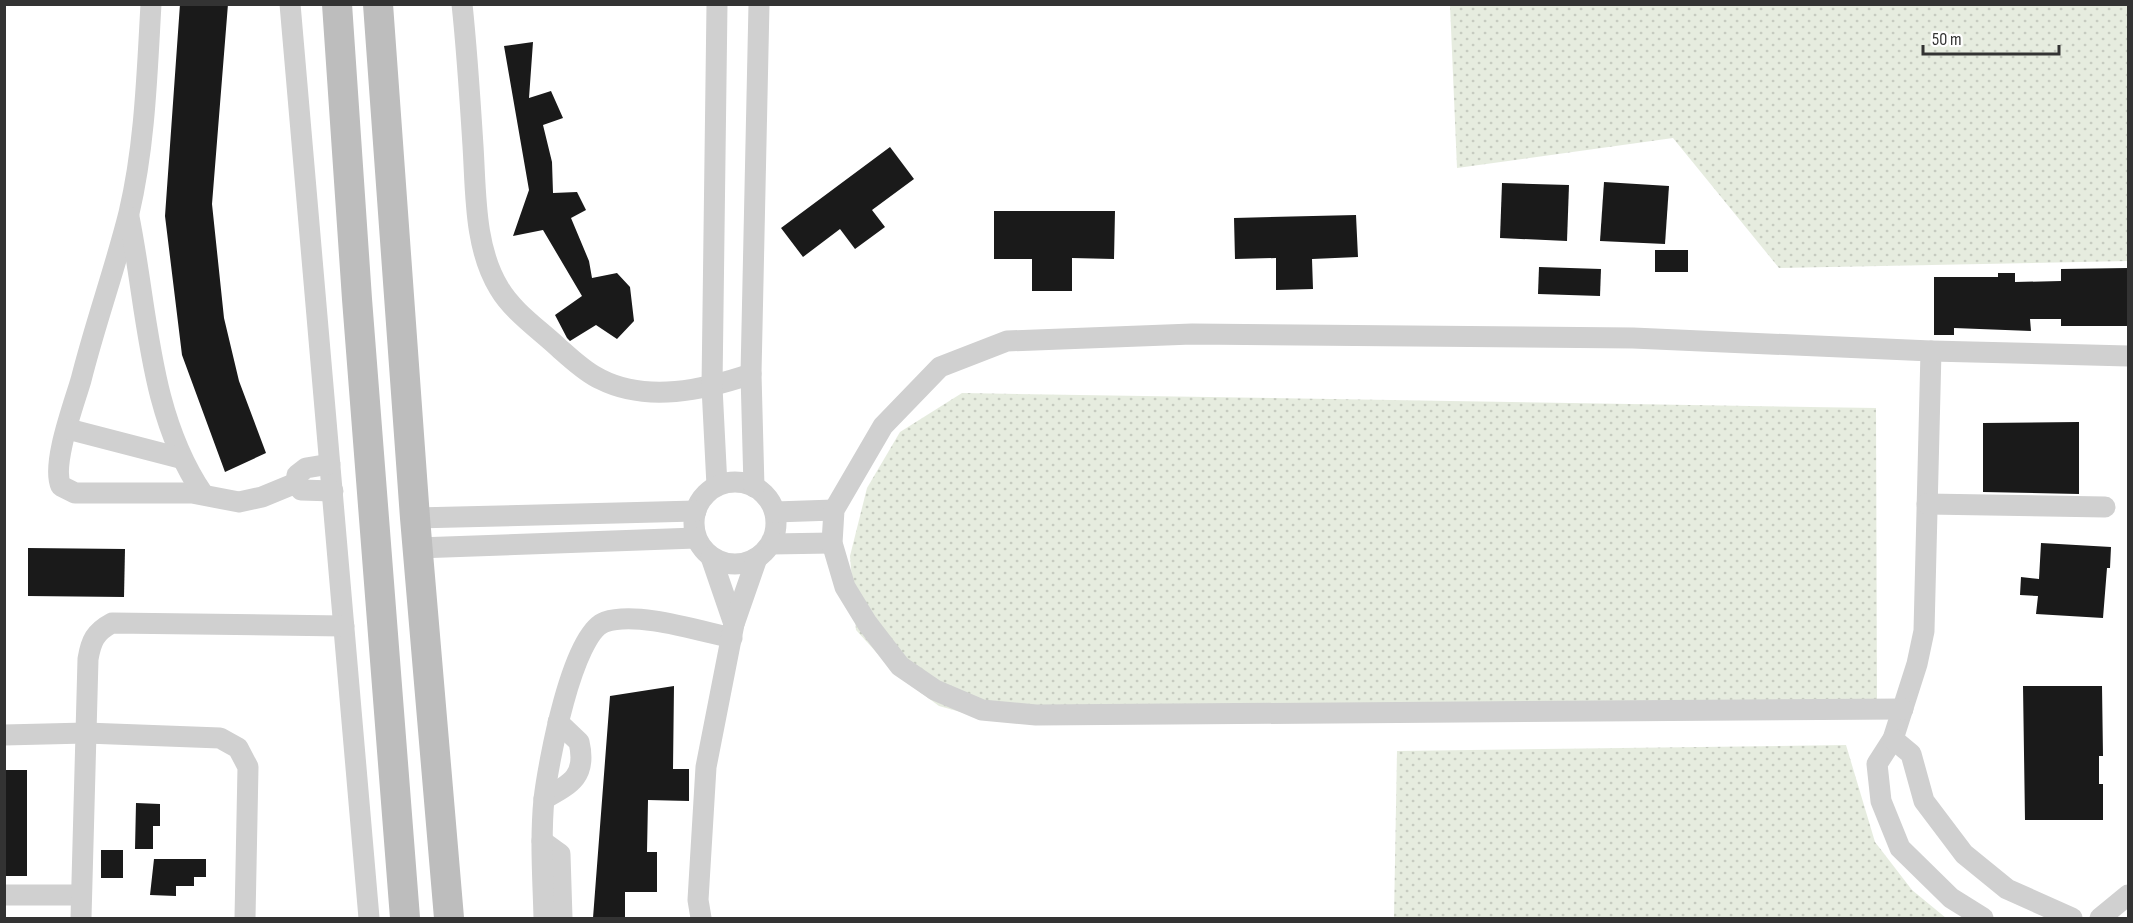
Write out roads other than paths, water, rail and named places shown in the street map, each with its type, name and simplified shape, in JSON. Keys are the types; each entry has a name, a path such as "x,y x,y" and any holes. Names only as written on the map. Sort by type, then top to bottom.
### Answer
{"street":[{"path":"151,4 141,147 128,214 68,429 58,471 58,481 66,490 75,493 203,495 239,501 262,497 296,483"},
{"path":"290,4 369,918"},
{"path":"337,4 357,299 405,918"},
{"path":"378,4 417,548 449,918"},
{"path":"462,4 478,220 489,264 499,288 512,306 580,367 601,380 626,388 659,393 712,387 751,374"},
{"path":"717,4 712,387 717,486"},
{"path":"754,486 751,374 759,4"},
{"path":"128,214 162,404 180,458 203,495"},
{"path":"1903,709 1060,715 982,711 935,690 900,666 867,624 845,587 832,543 834,510 883,426 940,367 1007,341 1192,334 1633,338 1931,351 2128,356"},
{"path":"1931,351 1924,631 1917,664 1893,739 1877,764 1881,801 1900,848 1951,898 1983,918"},
{"path":"68,429 180,458"},
{"path":"330,464 306,468 297,475 296,483 301,490 333,491"},
{"path":"701,918 698,900 706,767 733,631 764,551 775,534 775,512 771,502 754,486 742,482 717,486 708,492 696,511 694,524 696,538 711,557 733,631"},
{"path":"1927,504 2105,507"},
{"path":"775,512 834,510"},
{"path":"415,518 696,511"},
{"path":"543,543 544,514"},
{"path":"417,548 696,538"},
{"path":"711,557 734,565 764,551 832,543"},
{"path":"544,918 542,841 544,800 558,722 570,678 595,627 607,621 650,620 733,631"},
{"path":"81,918 88,660 91,640 100,629 112,623 344,626"},
{"path":"544,800 570,783 578,775 581,766 579,742 558,722"},
{"path":"4,735 86,734 220,738 238,748 248,767 245,918"},
{"path":"1893,739 1911,754 1924,801 1964,854 2007,889 2072,918"},
{"path":"542,841 560,854 562,918"},
{"path":"4,895 81,895"},
{"path":"2100,918 2128,895"}]}
